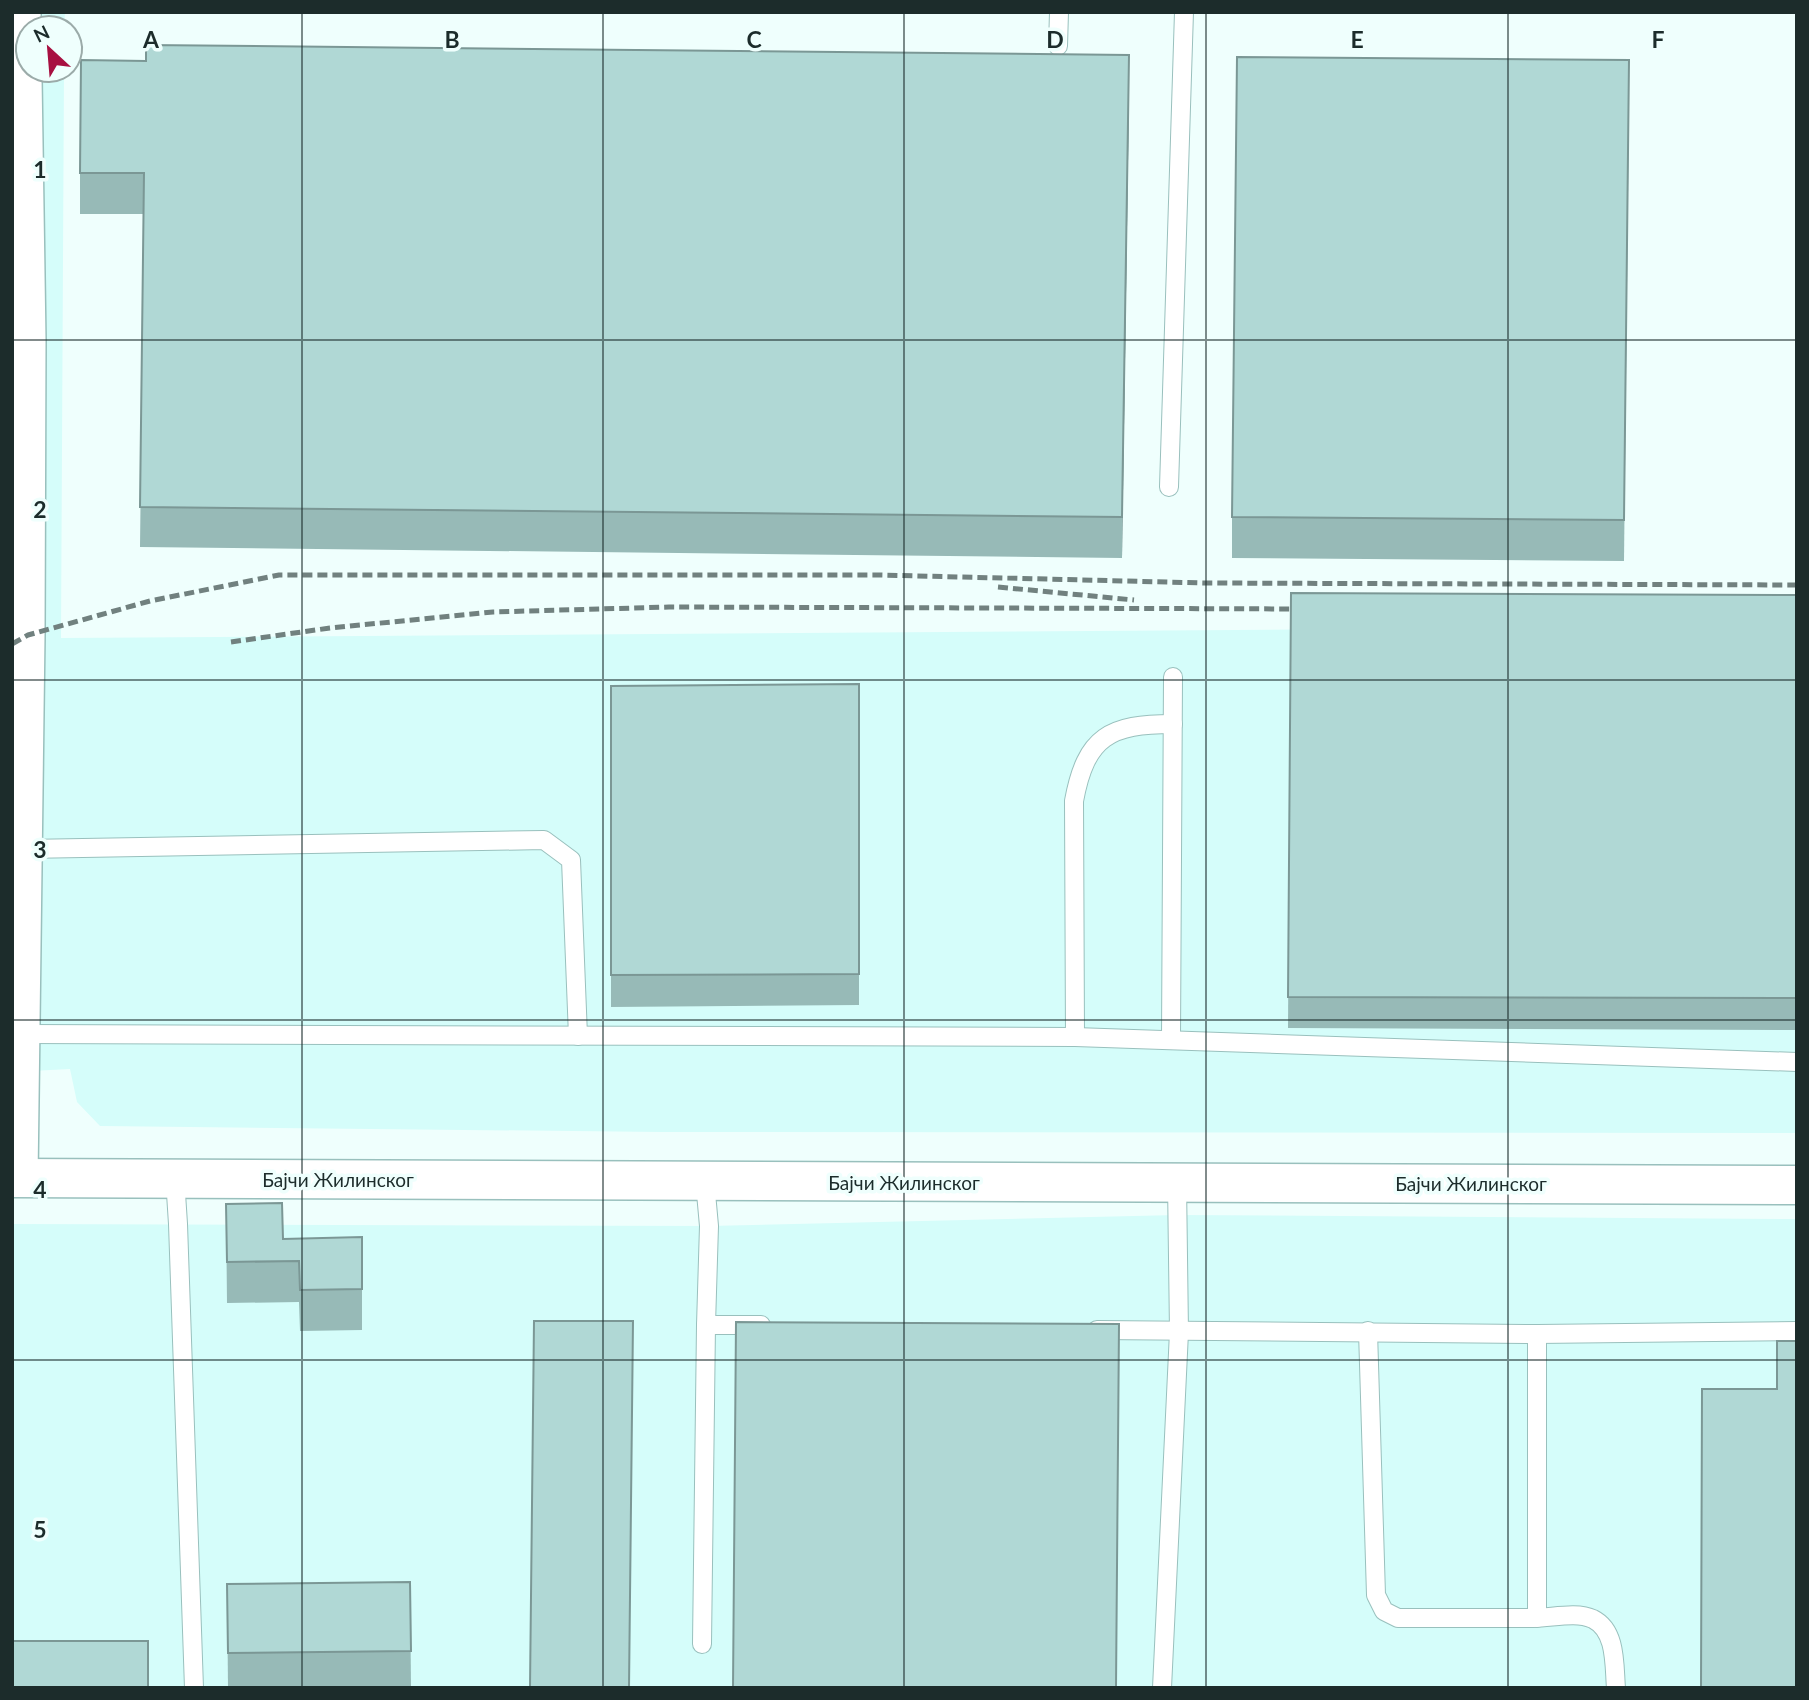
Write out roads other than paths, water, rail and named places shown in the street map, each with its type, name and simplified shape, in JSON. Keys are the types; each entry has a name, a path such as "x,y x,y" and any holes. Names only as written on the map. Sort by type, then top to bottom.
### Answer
{"street":[{"path":"17,1178 23,1034 29,340 24,12"},
{"name":"Бајчи Жилинског","path":"17,1178 1797,1185"}],"lane":[{"path":"1058,46 1059,12"},
{"path":"1169,487 1184,12"},
{"path":"12,372 29,340"},
{"path":"12,523 27,567"},
{"path":"1171,1039 1172,677"},
{"path":"1076,1037 1074,801 1080,771 1093,748 1112,732 1139,724 1173,724"},
{"path":"25,849 544,840 571,860 578,1036"},
{"path":"23,1034 1076,1037 1797,1062"},
{"path":"175,1178 194,1688"},
{"path":"702,1644 709,1226 705,1182"},
{"path":"1162,1688 1179,1332 1177,1182"},
{"path":"706,1325 775,1326"},
{"path":"1082,1330 1297,1334 1368,1331 1536,1334 1797,1331"},
{"path":"1368,1331 1376,1595 1384,1611 1398,1618 1537,1618 1578,1615 1594,1619 1606,1630 1611,1642 1616,1688"},
{"path":"1536,1334 1537,1618"}],"railway":[{"path":"12,644 28,635 150,601 279,575 880,575 1206,583 1797,585"},
{"path":"998,587 1134,600"},
{"path":"231,642 330,628 493,612 669,607 1310,609"}]}
